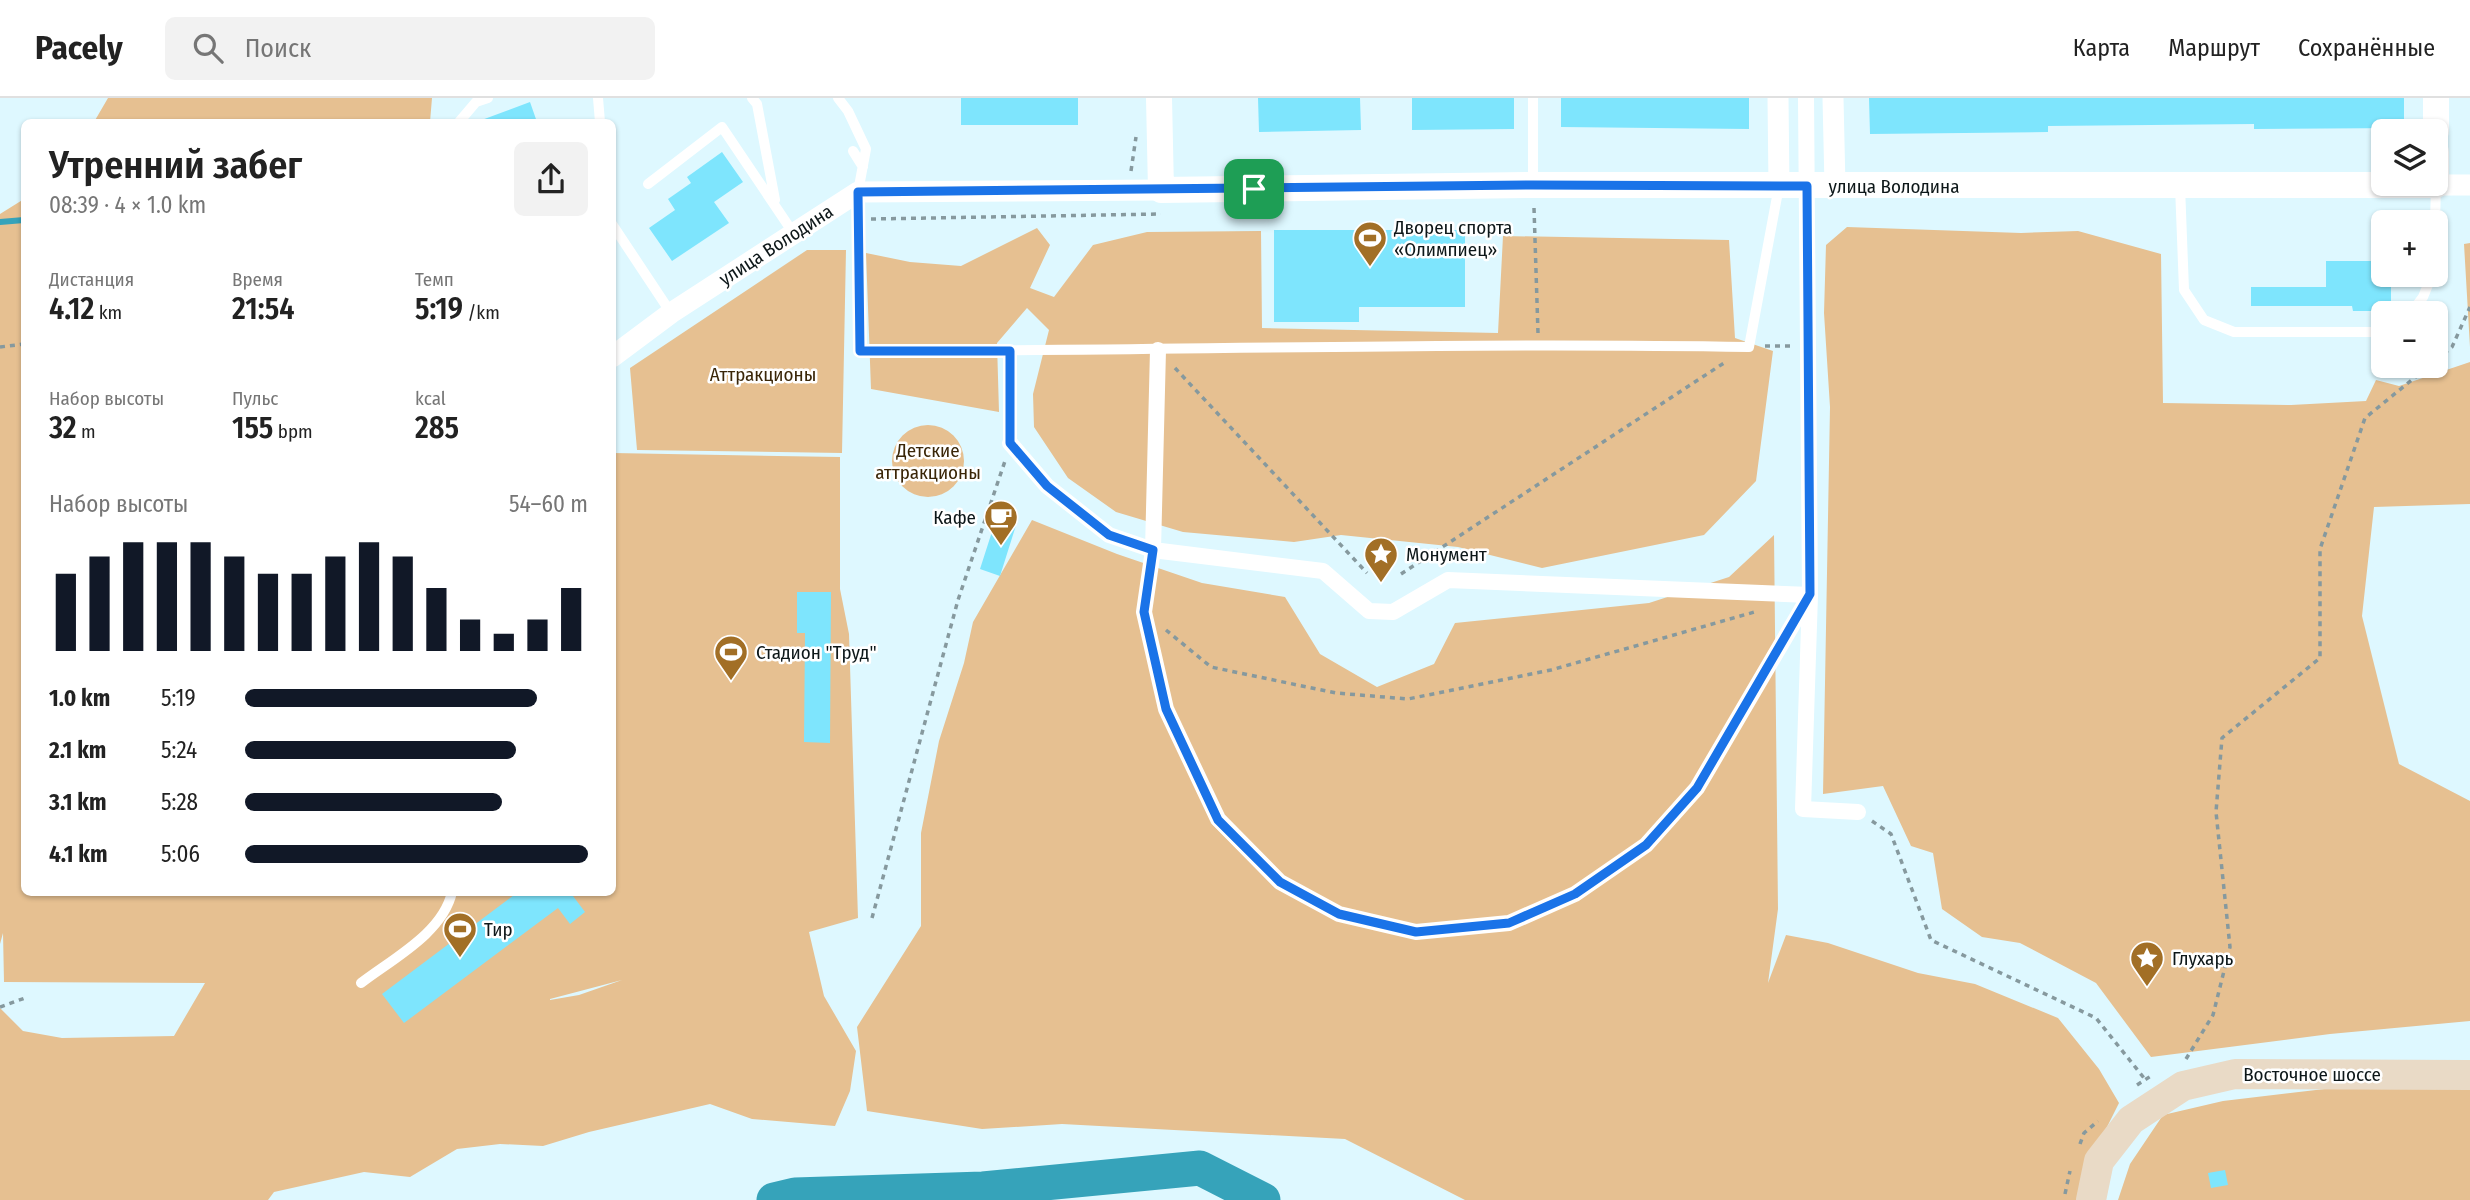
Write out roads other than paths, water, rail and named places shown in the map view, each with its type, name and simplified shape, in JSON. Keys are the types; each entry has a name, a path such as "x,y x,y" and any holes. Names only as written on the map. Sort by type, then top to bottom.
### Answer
{"main road":[{"name":"Восточное шоссе","path":"2091,1200 2099,1161 2131,1120 2182,1086 2235,1074 2470,1075"}],"street":[{"path":"1159,98 1161,190"},
{"path":"1778,98 1779,186"},
{"path":"1806,98 1810,594 1802,809 1858,812"},
{"path":"1833,98 1835,186"},
{"path":"2436,98 2436,119"},
{"name":"улица Володина","path":"616,354 671,313 858,192 1533,185 2371,185"},
{"name":"улица Володина","path":"2448,185 2470,185"},
{"path":"1158,350 1153,550 1144,612 1166,709 1218,820 1280,882 1339,914 1416,932 1509,923 1575,894 1646,845 1697,788 1810,594"},
{"path":"1010,443 1047,486 1109,535 1153,550 1323,571 1369,611 1393,612 1448,580 1810,594"}],"lane":[{"path":"461,119 475,102 488,98"},
{"path":"598,98 600,119"},
{"path":"838,98 848,111 866,149 858,192 860,351 1538,344 1749,346 1779,186"},
{"path":"1533,98 1533,185"},
{"path":"759,100 776,204"},
{"path":"648,184 722,127 794,234"},
{"path":"853,152 863,167"},
{"path":"2180,186 2184,290 2204,320 2234,332 2371,332"},
{"path":"616,230 671,313"},
{"path":"361,983 429,931 451,896"}],"waterway":[{"path":"0,222 21,220"},
{"path":"774,1200 795,1195 983,1189 1200,1168 1263,1200"}],"place":[{"name":"Дворец спорта «Олимпиец»","path":"1370,268"},
{"name":"Кафе","path":"1001,547"},
{"name":"Монумент","path":"1381,584"},
{"name":"Стадион \"Труд\"","path":"731,682"},
{"name":"Тир","path":"460,959"},
{"name":"Глухарь","path":"2147,988"}],"park label":[{"name":"Аттракционы","path":"763,374"},
{"name":"Детские аттракционы","path":"928,461"}]}
